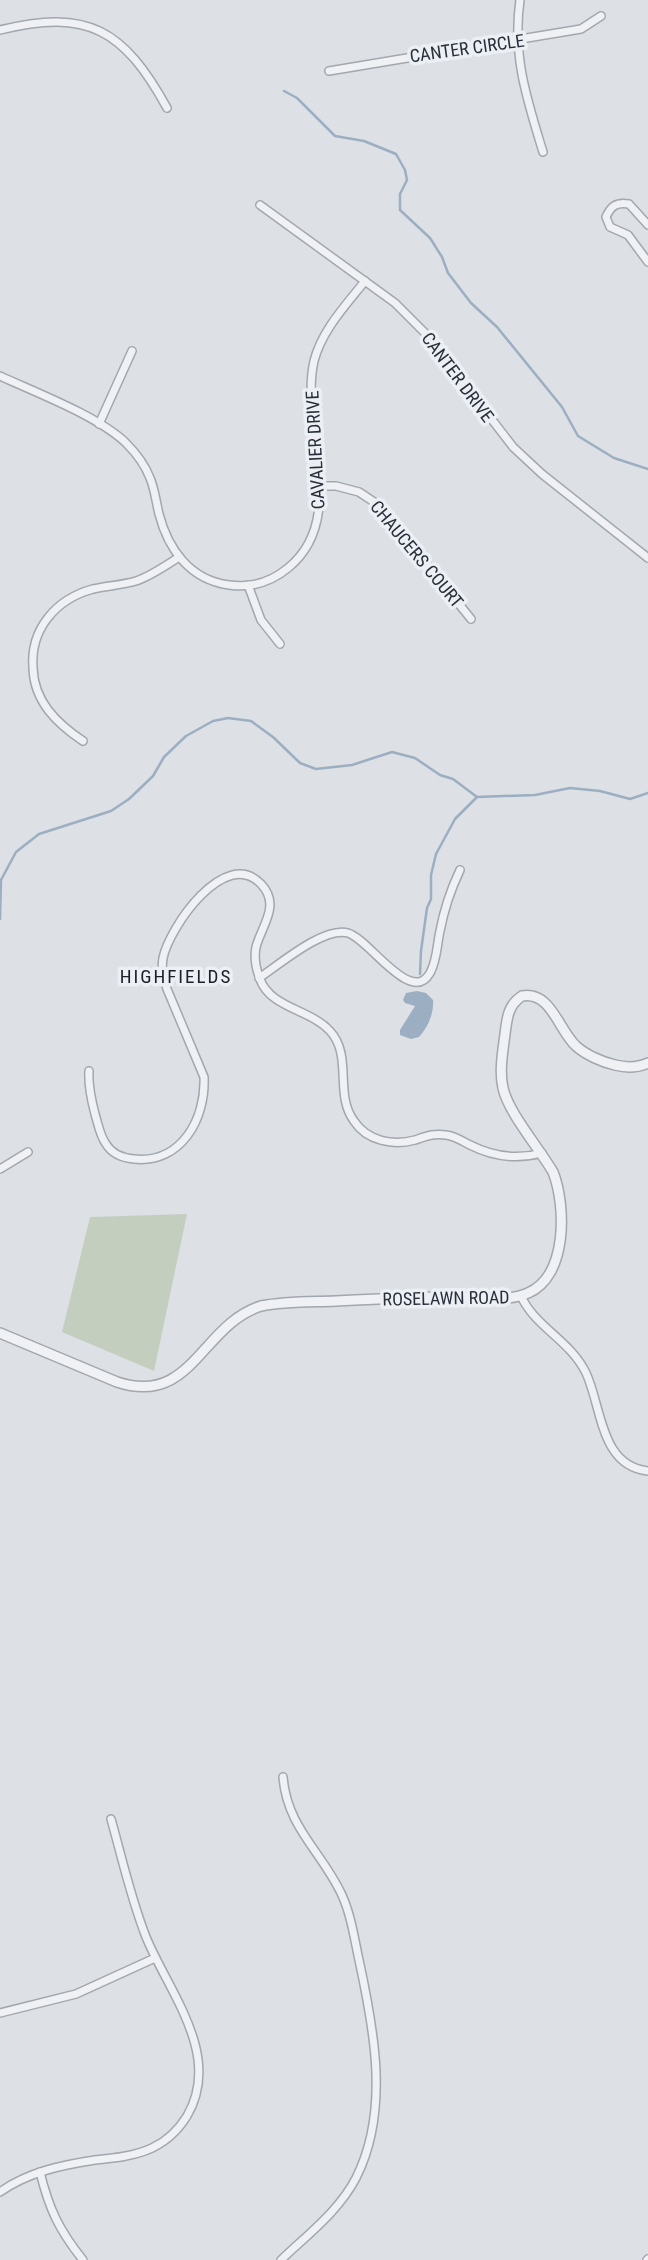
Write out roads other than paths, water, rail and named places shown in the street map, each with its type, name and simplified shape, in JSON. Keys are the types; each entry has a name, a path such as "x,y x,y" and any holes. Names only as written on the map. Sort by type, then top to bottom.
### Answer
{"street":[{"path":"520,0 516,41 518,57 542,152"},
{"name":"CANTER CIRCLE","path":"329,71 412,55 581,29 601,16"},
{"path":"0,30 54,20 83,24 98,30 130,54 145,72 167,108"},
{"path":"648,225 629,204 619,203 610,208 606,217 610,227 628,235 648,262"},
{"name":"CANTER DRIVE","path":"260,205 395,303 426,334 513,447 542,474 648,558"},
{"name":"CAVALIER DRIVE","path":"0,376 99,424 125,442 143,464 154,488 165,532 179,557 208,580 232,586 248,585 278,575 304,553 317,526 319,486 311,396 314,362 318,346 330,326 365,281"},
{"path":"99,424 132,351"},
{"name":"CHAUCERS COURT","path":"319,486 348,488 368,496 380,506 471,619"},
{"path":"83,741 49,713 35,685 32,661 43,623 50,613 69,599 95,589 138,580 179,557"},
{"path":"248,585 261,620 280,644"},
{"path":"259,978 310,944 328,934 341,931 357,937 397,975 413,982 421,981 431,972 447,903 460,870"},
{"path":"89,1071 90,1092 99,1127 105,1143 113,1152 126,1158 153,1159 170,1153 185,1141 200,1110 205,1089 202,1067 167,989 163,975 163,956 167,944 192,905 207,888 222,878 249,876 261,884 269,898 270,915 257,944 255,956 259,978 269,994 320,1022 336,1039 342,1060 346,1104 354,1122 370,1136 391,1142 437,1134 452,1136 482,1150 509,1157 542,1153"},
{"name":"ROSELAWN ROAD","path":"0,1334 117,1382 132,1387 149,1388 171,1380 182,1372 226,1325 237,1316 261,1306 274,1303 420,1297 520,1296 537,1288 548,1275 562,1229 562,1214 558,1185 542,1153 507,1102 503,1086 502,1056 509,1010 516,1000 528,995 540,999 575,1045 598,1059 627,1067 648,1063"},
{"path":"0,1169 28,1152"},
{"path":"520,1296 530,1312 565,1343 583,1367 590,1380 605,1435 612,1450 627,1464 648,1471"},
{"path":"281,2260 340,2203 356,2177 373,2125 375,2063 370,2011 347,1908 335,1882 290,1814 283,1777"},
{"path":"0,2192 19,2180 60,2166 144,2152 167,2139 185,2120 196,2097 199,2076 194,2040 139,1919 111,1819"},
{"path":"0,2013 76,1994 155,1958"},
{"path":"40,2172 45,2194 58,2226 83,2260"}],"water":[{"path":"406,993 426,993 433,1000 432,1010 430,1020 422,1033 411,1039 400,1035 400,1030 415,1006 403,1000"}],"waterway":[{"path":"284,91 297,98 335,136 364,141 396,154 407,180 400,194 400,210 430,238 448,273 471,303 497,327 562,407 578,436 614,458 648,469"},
{"path":"0,919 1,880 16,852 39,834 111,811 129,799 153,776 164,757 186,736 213,721 228,718 251,721 273,737 300,763 316,769 352,765 392,752 415,758 440,775 453,779 477,797 535,795 570,788 600,791 630,799 648,793"},
{"path":"420,974 427,908 431,899 431,875 436,854 455,819 477,797"}],"district":[{"name":"HIGHFIELDS","path":"176,976"}]}
